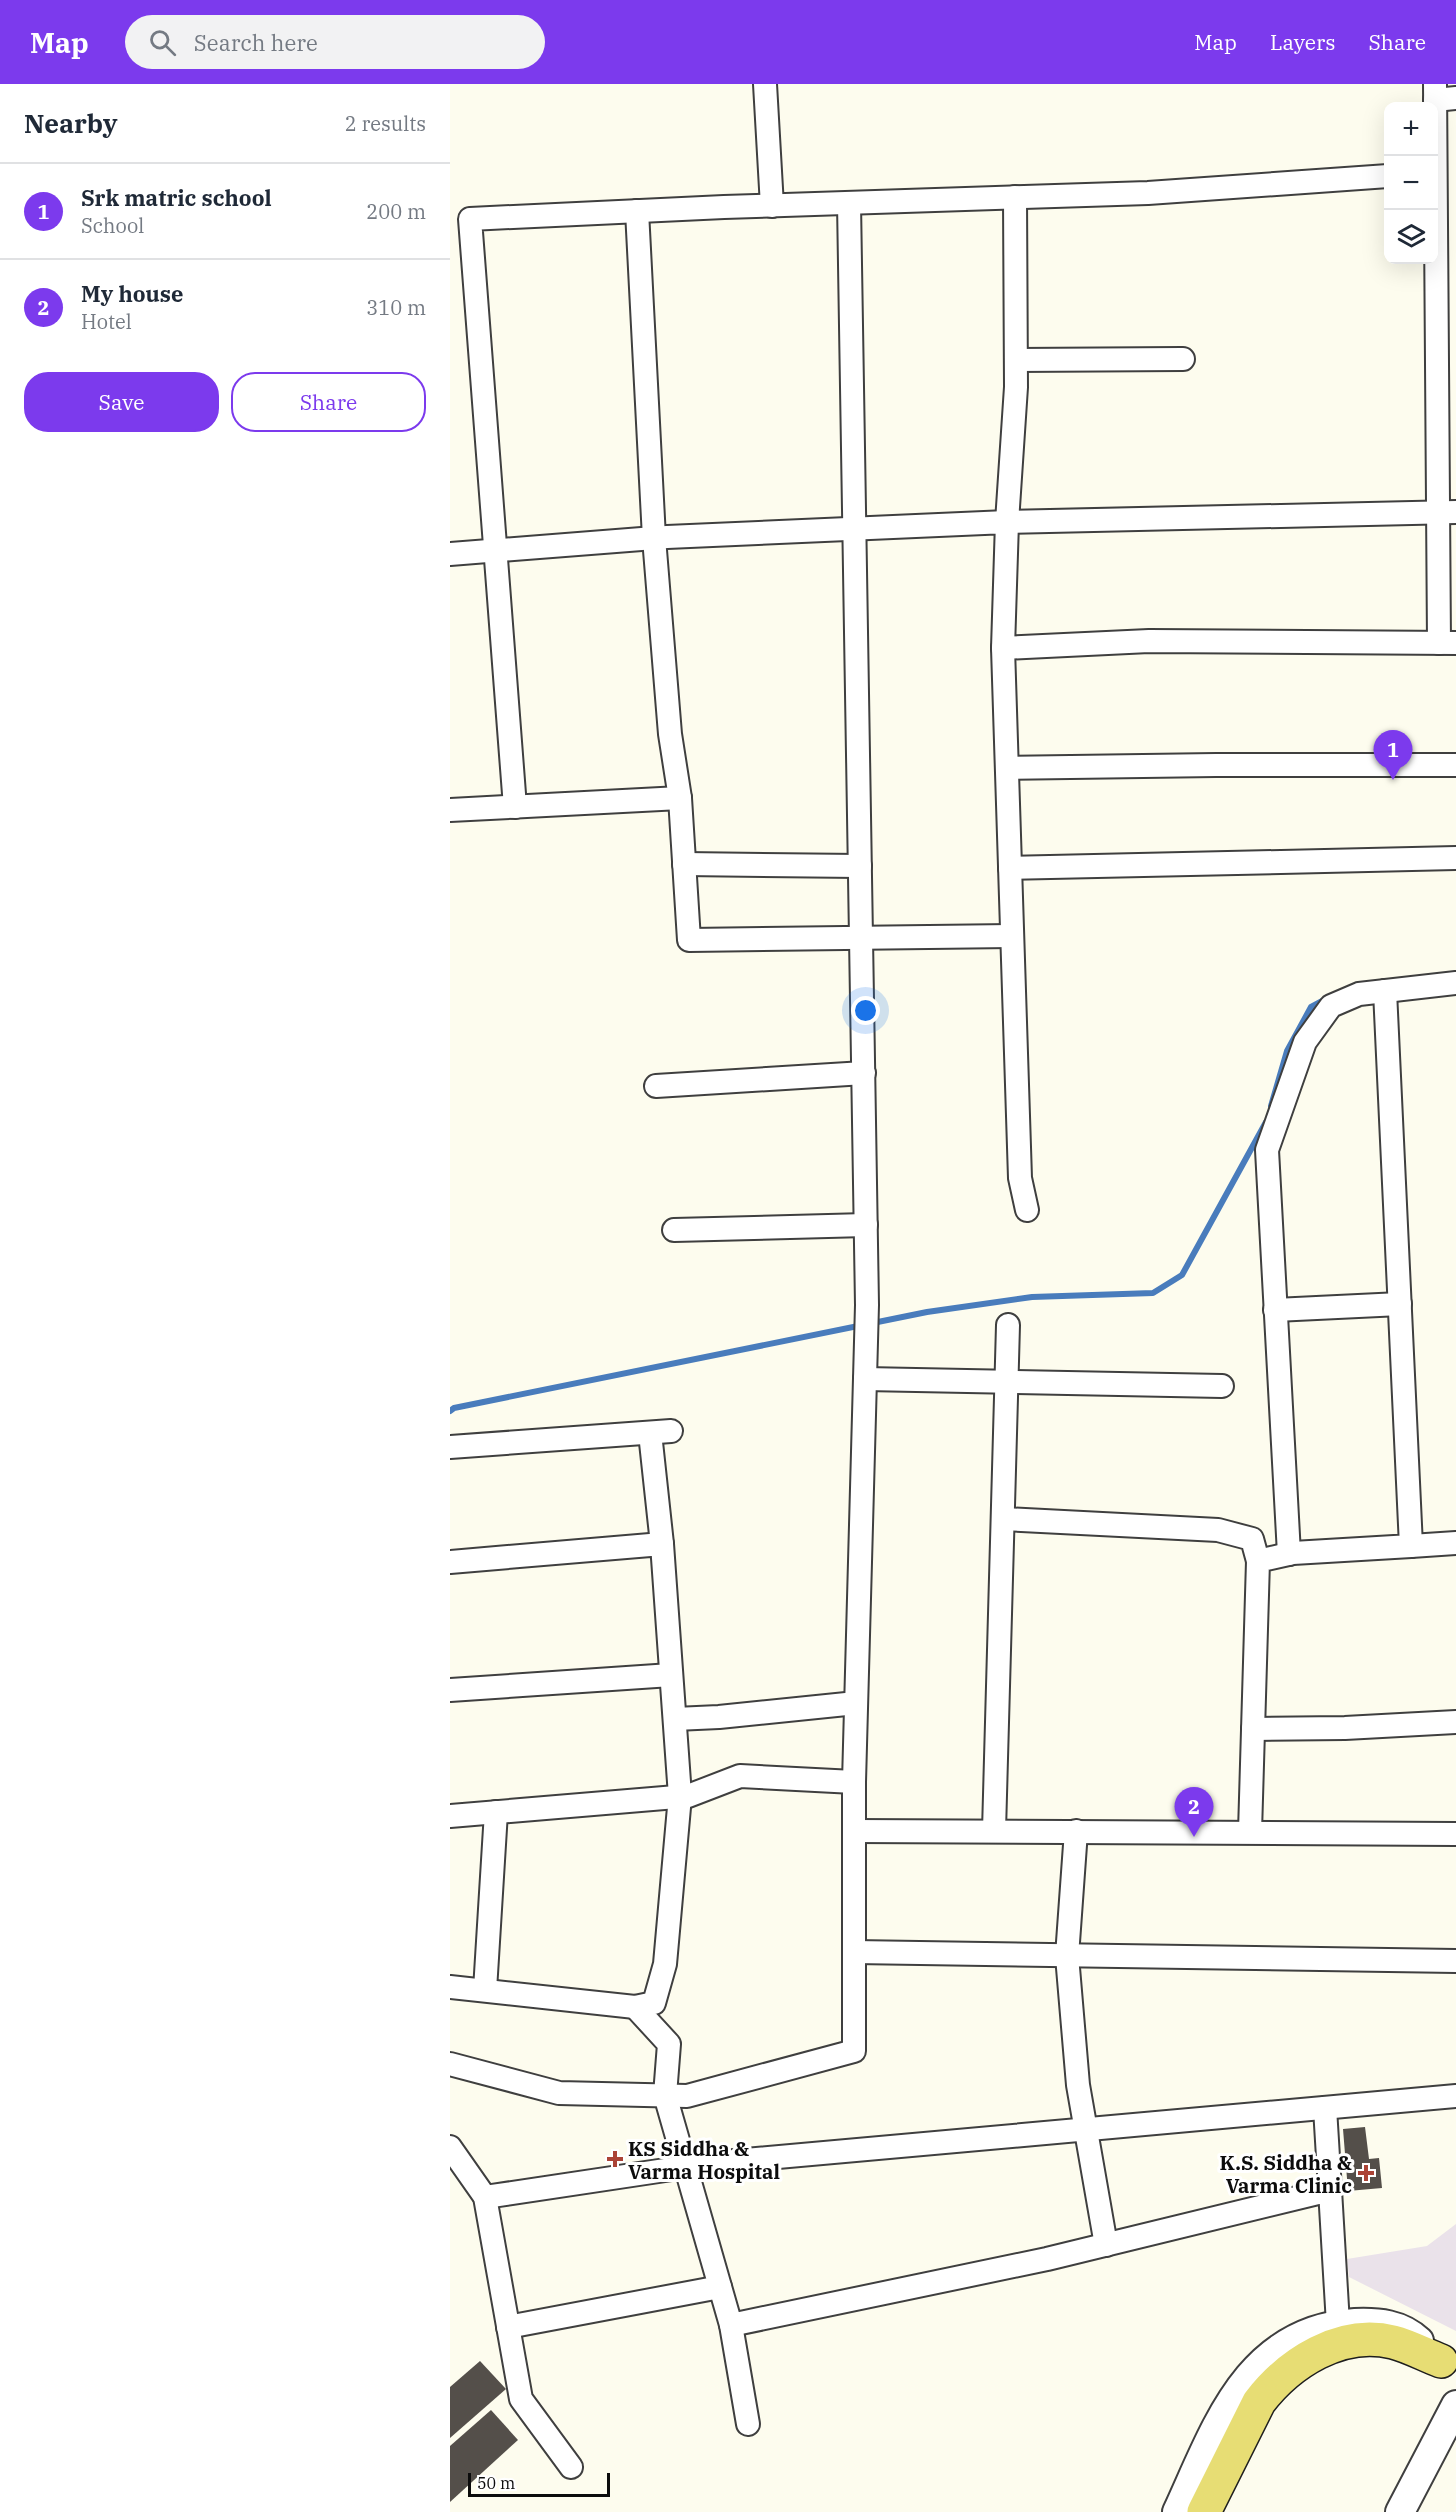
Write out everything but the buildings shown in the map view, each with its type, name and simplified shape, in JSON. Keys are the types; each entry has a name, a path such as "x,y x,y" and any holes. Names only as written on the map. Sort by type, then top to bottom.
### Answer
{"main road":[{"path":"1204,2512 1259,2402 1284,2373 1297,2363 1333,2346 1354,2342 1388,2353 1407,2366 1448,2364"},
{"path":"1227,2512 1263,2436 1274,2416 1288,2399 1302,2386 1331,2370 1368,2361 1388,2353"}],"street":[{"path":"765,84 772,206"},
{"path":"1003,648 1149,641 1448,643 1442,94"},
{"path":"515,807 471,219 1148,193 1384,176"},
{"path":"1015,197 1016,360 1003,648 1020,1178 1027,1210"},
{"path":"450,2064 559,2093 687,2096 854,2051 854,1782 867,1324 849,203"},
{"path":"637,212 654,538 670,734 680,798 689,940 1012,936"},
{"path":"1016,360 1183,359"},
{"path":"450,554 654,538 1007,522 1447,512"},
{"path":"1007,768 1456,765"},
{"path":"450,810 680,798"},
{"path":"1010,868 1456,858"},
{"path":"684,864 860,866"},
{"path":"1289,1554 1267,1150 1305,1042 1331,1006 1359,994 1456,983"},
{"path":"1385,991 1411,1546"},
{"path":"656,1086 864,1073"},
{"path":"674,1230 866,1225"},
{"path":"1275,1310 1400,1304"},
{"path":"994,1831 1008,1325"},
{"path":"865,1379 1222,1386"},
{"path":"450,1447 660,1432 662,1544 680,1796 666,1964 654,2003 635,2007 450,1987"},
{"path":"1004,1519 1218,1530 1252,1539 1258,1561 1250,1832"},
{"path":"1258,1561 1289,1554 1456,1543"},
{"path":"450,1562 662,1544"},
{"path":"450,1690 671,1675"},
{"path":"675,1719 719,1717 856,1703"},
{"path":"1253,1729 1345,1728 1456,1722"},
{"path":"450,1816 680,1796 740,1776 854,1782"},
{"path":"485,1990 496,1812"},
{"path":"854,1831 1456,1834"},
{"path":"1077,1832 1067,1956 1078,2085 1106,2245"},
{"path":"854,1952 1456,1961"},
{"path":"635,2007 669,2044 665,2095 731,2325 748,2424"},
{"path":"485,2197 712,2163 1456,2096"},
{"path":"1325,2108 1338,2325"},
{"path":"450,2147 485,2197 521,2399 571,2466"},
{"path":"731,2325 1106,2245 1330,2190"},
{"path":"508,2327 720,2287"},
{"path":"1177,2512 1224,2410 1257,2365 1292,2340 1338,2325 1378,2322 1410,2332 1448,2364"},
{"path":"1400,2512 1456,2404"}],"shaded area":[{"path":"1456,2224 1456,2331 1349,2277 1347,2259 1427,2246"}],"waterway":[{"path":"1271,1106 1287,1051 1311,1007 1326,999"},
{"path":"450,1411 454,1408 927,1312 1032,1297 1153,1293 1182,1275 1266,1122"}],"place":[{"name":"Srk matric school","path":"1393,780"},
{"name":"My house","path":"1194,1837"},
{"name":"KS Siddha & Varma Hospital","path":"615,2159"},
{"name":"K.S. Siddha & Varma Clinic","path":"1366,2173"}]}
